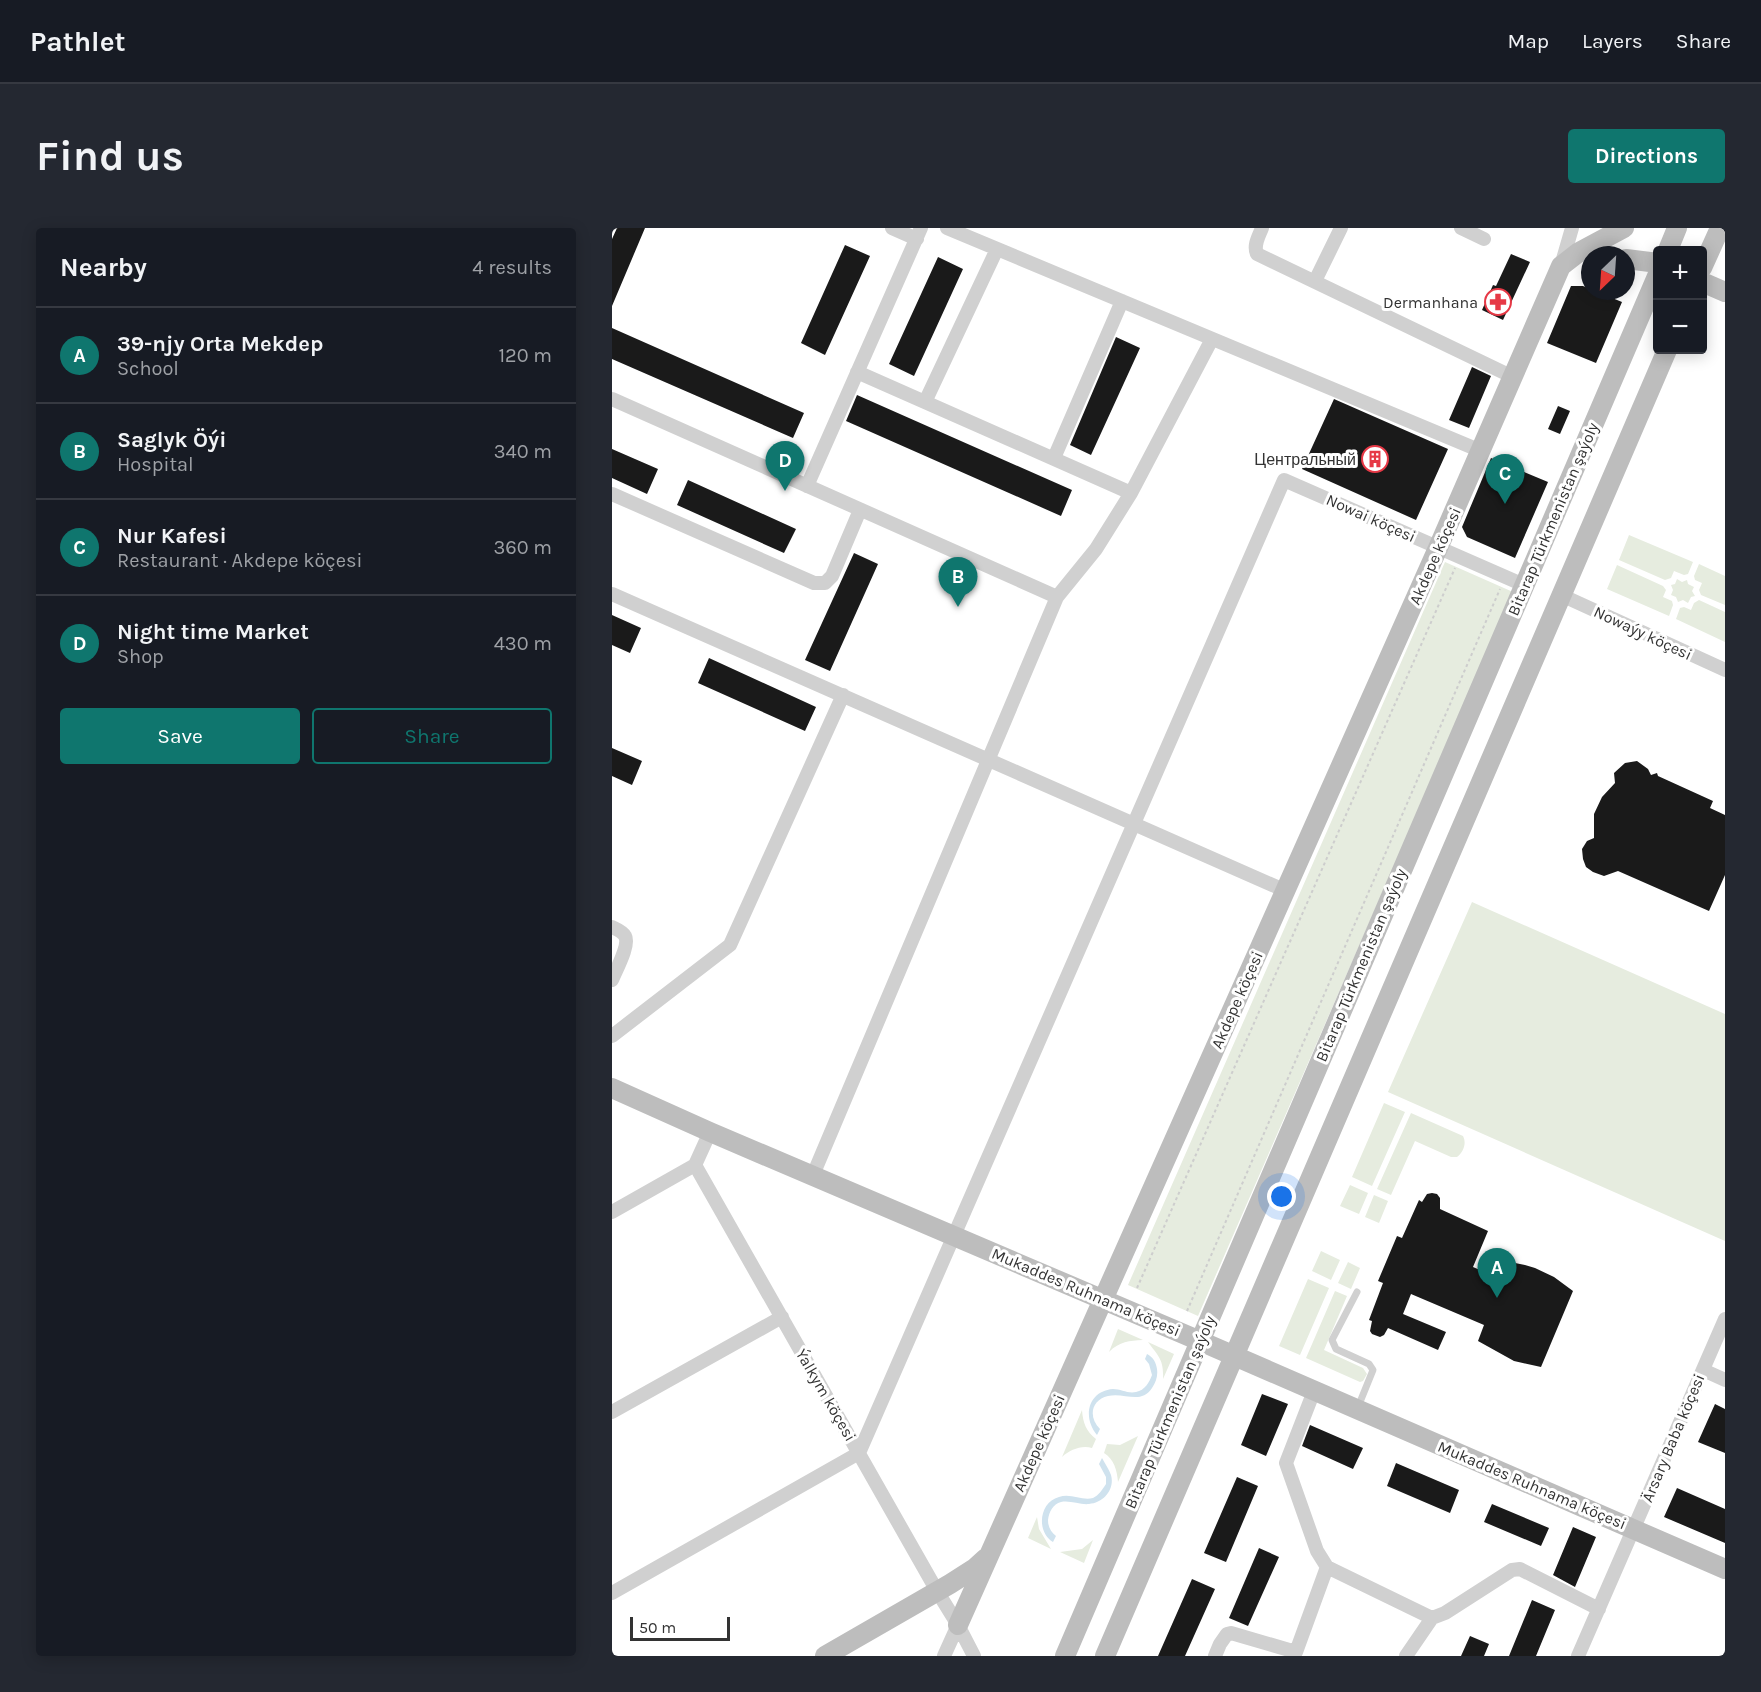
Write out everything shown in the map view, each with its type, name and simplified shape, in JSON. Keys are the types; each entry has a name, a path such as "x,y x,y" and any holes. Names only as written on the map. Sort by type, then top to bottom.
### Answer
{"street":[{"path":"807,486 919,233 892,228"},
{"path":"947,228 1481,451"},
{"path":"1262,228 1255,245 1257,254 1513,377"},
{"path":"1314,281 1341,228"},
{"path":"1461,228 1484,238"},
{"path":"1562,266 1572,228"},
{"path":"1562,266 1579,252 1624,228"},
{"path":"1670,246 1677,228"},
{"path":"1707,257 1720,228"},
{"path":"926,402 997,249"},
{"path":"1635,260 1653,262"},
{"path":"1562,266 1581,262"},
{"name":"Akdepe köçesi","path":"825,1656 975,1568 989,1556 1562,266"},
{"path":"1707,284 1725,292"},
{"name":"Bitarap Türkmenistan şaýoly","path":"1065,1656 1653,286"},
{"path":"1054,458 1122,301"},
{"path":"813,1175 1057,597 1096,549 1131,492 1212,339"},
{"path":"1105,1656 1665,354"},
{"path":"857,372 1131,492"},
{"path":"612,399 1057,597"},
{"name":"Nowai köçesi","path":"1135,824 1284,480 1524,585"},
{"path":"612,494 814,583 825,583 832,576 861,510"},
{"path":"612,594 1286,891"},
{"name":"Nowaýy köçesi","path":"1561,595 1725,670"},
{"path":"612,1036 730,945 843,695"},
{"path":"612,1593 859,1453 1135,824"},
{"path":"612,927 621,931 626,940 626,946 612,980"},
{"name":"Mukaddes Ruhnama köçesi","path":"612,1088 1725,1569"},
{"path":"612,1212 695,1165 710,1132"},
{"name":"Ýalkym köçesi","path":"695,1165 974,1656"},
{"path":"612,1412 782,1317"},
{"name":"Ärsary Baba köçesi","path":"1578,1656 1725,1319"},
{"path":"1703,1370 1725,1380"},
{"path":"1314,1391 1286,1463 1317,1551 1327,1567 1432,1618"},
{"path":"944,1656 989,1556"},
{"path":"1215,1656 1220,1644 1227,1634 1231,1633 1295,1654 1327,1567"},
{"path":"1406,1656 1432,1618 1445,1613 1512,1570 1520,1569 1599,1609"}],"lane":[{"path":"1357,1292 1332,1340 1336,1349 1369,1364 1373,1370 1358,1410"}],"path":[{"path":"1137,1288 1460,557"},
{"path":"1186,1311 1505,577"}],"shaded area":[{"path":"1629,535 1693,562 1688,574 1684,575 1674,571 1671,578 1665,580 1619,560"},
{"path":"1445,562 1513,592 1198,1316 1128,1285"},
{"path":"1699,564 1725,576 1725,605 1701,595 1699,590 1702,583 1695,580 1694,576"},
{"path":"1617,565 1663,586 1666,590 1663,597 1672,601 1673,605 1669,616 1607,589"},
{"path":"1677,579 1682,582 1687,580 1688,584 1694,587 1692,591 1695,596 1691,597 1688,603 1683,600 1678,602 1676,597 1671,595 1673,590 1671,585 1675,584"},
{"path":"1699,600 1725,612 1725,642 1676,619 1680,608 1691,610 1694,603"},
{"path":"1472,902 1725,1014 1725,1241 1388,1092"},
{"path":"1384,1103 1405,1112 1372,1186 1352,1177"},
{"path":"1411,1113 1463,1136 1463,1150 1457,1157 1451,1157 1415,1141 1391,1195 1377,1189"},
{"path":"1350,1185 1368,1193 1359,1214 1340,1206"},
{"path":"1374,1195 1388,1201 1379,1223 1365,1217"},
{"path":"1321,1251 1340,1260 1331,1280 1312,1271"},
{"path":"1348,1262 1360,1268 1351,1289 1338,1283"},
{"path":"1308,1279 1329,1288 1300,1355 1279,1346"},
{"path":"1335,1291 1347,1296 1324,1350 1363,1368 1367,1374 1360,1382 1306,1358"},
{"path":"1118,1329 1143,1340 1129,1341 1109,1352"},
{"path":"1148,1342 1174,1354 1163,1379 1161,1362"},
{"path":"1082,1410 1086,1426 1096,1439 1092,1448 1076,1449 1062,1457"},
{"path":"1138,1436 1118,1482 1114,1465 1104,1453 1107,1444 1120,1445"},
{"path":"1037,1517 1039,1529 1051,1549 1028,1538"},
{"path":"1093,1540 1084,1563 1060,1552 1082,1549"}],"water":[{"path":"1147,1354 1153,1358 1157,1366 1157,1377 1153,1386 1143,1396 1114,1395 1098,1401 1093,1410 1094,1419 1100,1429 1097,1435 1092,1428 1089,1413 1093,1400 1098,1394 1113,1389 1133,1392 1144,1388 1152,1375 1145,1359"},
{"path":"1102,1458 1111,1475 1110,1490 1104,1498 1094,1503 1061,1502 1054,1506 1048,1520 1050,1529 1056,1536 1053,1542 1042,1525 1047,1505 1052,1500 1063,1496 1089,1499 1097,1495 1106,1484 1106,1477 1099,1464"}],"building":[{"path":"617,228 645,228 612,306 612,239"},
{"path":"845,245 870,256 825,355 801,343"},
{"path":"1511,254 1530,262 1503,320 1482,310"},
{"path":"938,257 963,269 914,376 889,364"},
{"path":"1571,286 1581,286 1581,300 1622,302 1596,363 1547,343"},
{"path":"612,328 804,413 793,438 612,359"},
{"path":"1116,337 1140,348 1091,455 1070,445"},
{"path":"1472,367 1491,376 1469,428 1449,420"},
{"path":"857,395 1072,490 1061,516 846,421"},
{"name":"Центральный","path":"1334,399 1448,449 1416,520 1302,469"},
{"path":"1558,406 1570,411 1560,434 1548,429"},
{"path":"612,449 658,469 647,494 612,478"},
{"path":"1491,458 1548,482 1515,558 1467,537 1462,527"},
{"path":"688,480 796,529 784,553 677,505"},
{"path":"854,553 878,564 830,671 805,660"},
{"path":"612,615 641,628 630,653 612,645"},
{"path":"709,658 816,707 805,731 698,683"},
{"path":"612,748 642,761 632,785 612,776"},
{"path":"1637,761 1648,769 1651,775 1657,773 1658,776 1713,801 1710,808 1725,815 1725,875 1709,911 1618,871 1604,876 1586,867 1582,849 1587,841 1594,838 1594,814 1602,797 1615,783 1614,773 1625,763"},
{"path":"1427,1194 1437,1194 1440,1198 1440,1209 1488,1231 1473,1267 1503,1280 1510,1262 1525,1265 1554,1277 1573,1291 1541,1367 1514,1361 1478,1341 1484,1325 1411,1294 1403,1314 1446,1332 1438,1350 1388,1328 1380,1337 1370,1331 1372,1321 1369,1320 1383,1283 1378,1281 1397,1236 1402,1238 1419,1200 1422,1202"},
{"path":"1262,1394 1288,1404 1266,1456 1241,1445"},
{"path":"1715,1404 1725,1409 1725,1453 1698,1442"},
{"path":"1310,1425 1363,1448 1353,1469 1302,1446"},
{"path":"1396,1463 1459,1490 1450,1513 1387,1486"},
{"path":"1237,1477 1258,1486 1226,1562 1204,1553"},
{"path":"1677,1488 1725,1509 1725,1543 1664,1517"},
{"path":"1492,1504 1549,1528 1541,1546 1484,1522"},
{"path":"1573,1527 1596,1537 1575,1587 1553,1575"},
{"path":"1259,1548 1279,1557 1248,1626 1229,1618"},
{"path":"1192,1579 1215,1589 1185,1656 1158,1656"},
{"path":"1532,1600 1555,1610 1536,1656 1509,1656"},
{"path":"1470,1636 1489,1644 1484,1656 1461,1656"}],"place":[{"name":"Dermanhana","path":"1498,302"},
{"name":"Центральный","path":"1375,459"},
{"name":"Night time Market","path":"785,491"},
{"name":"Nur Kafesi","path":"1505,504"},
{"name":"Saglyk Öýi","path":"958,607"},
{"name":"39-njy Orta Mekdep","path":"1497,1298"}]}
